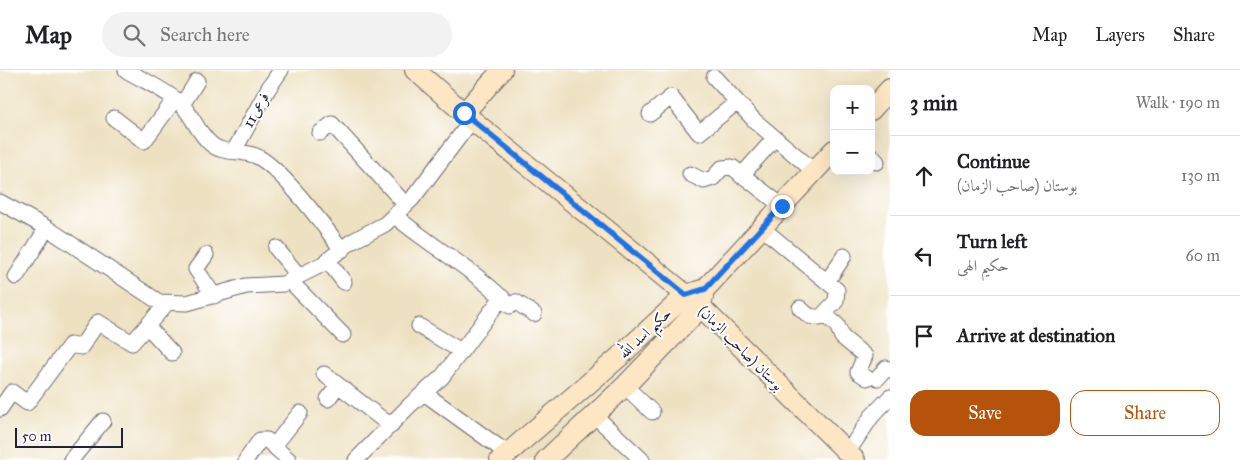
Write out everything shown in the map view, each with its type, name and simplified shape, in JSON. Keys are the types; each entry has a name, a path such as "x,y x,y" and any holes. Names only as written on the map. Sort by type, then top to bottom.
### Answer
{"main road":[{"name":"بوستان (صاحب الزمان)","path":"415,70 468,117 697,297 851,457"},
{"path":"468,117 502,70"},
{"path":"875,106 890,90"},
{"path":"697,297 830,154"},
{"name":"حکیم اسد الله","path":"503,457 618,358 697,297"},
{"name":"حکیم اسد الله","path":"546,460 630,380 697,297"},
{"path":"618,358 630,380"}],"street":[{"path":"126,70 178,102 195,127 212,145 258,157 273,169 319,219 342,250"},
{"name":"فرعی11","path":"234,151 268,88 281,70"},
{"path":"714,77 737,102 814,172"},
{"path":"114,118 144,141 197,81"},
{"path":"650,114 671,97 699,132 737,102"},
{"path":"0,202 47,228 160,302 187,303 246,286 283,284 328,261 342,250 385,224 406,205 468,117"},
{"path":"320,133 332,124 406,205"},
{"path":"741,176 775,138"},
{"path":"690,174 704,180 713,178 722,168 732,167 741,176 782,206"},
{"path":"394,216 418,236 502,297 510,306 516,302 534,314"},
{"path":"16,277 47,228"},
{"path":"762,228 837,290 836,301 820,318 809,316 800,308"},
{"path":"276,248 294,278 343,335"},
{"path":"206,255 196,268 214,296"},
{"path":"827,282 844,256"},
{"path":"328,261 344,282"},
{"path":"356,460 442,377 502,297"},
{"path":"0,409 12,392 27,403 70,345 81,347 98,322 132,343 167,303"},
{"path":"824,314 837,325 842,337 865,356 858,372 878,376"},
{"path":"147,326 172,353"},
{"path":"419,326 461,352"},
{"path":"324,374 391,426"},
{"path":"630,380 652,412"},
{"path":"328,399 338,385"},
{"path":"424,393 503,457"},
{"path":"851,457 872,416 890,397"},
{"path":"274,446 300,413"},
{"path":"594,415 642,460"},
{"path":"71,460 103,421"},
{"path":"246,460 260,440 267,440 289,460"}],"route":[{"path":"464,113 686,295 705,289 782,206"}]}
